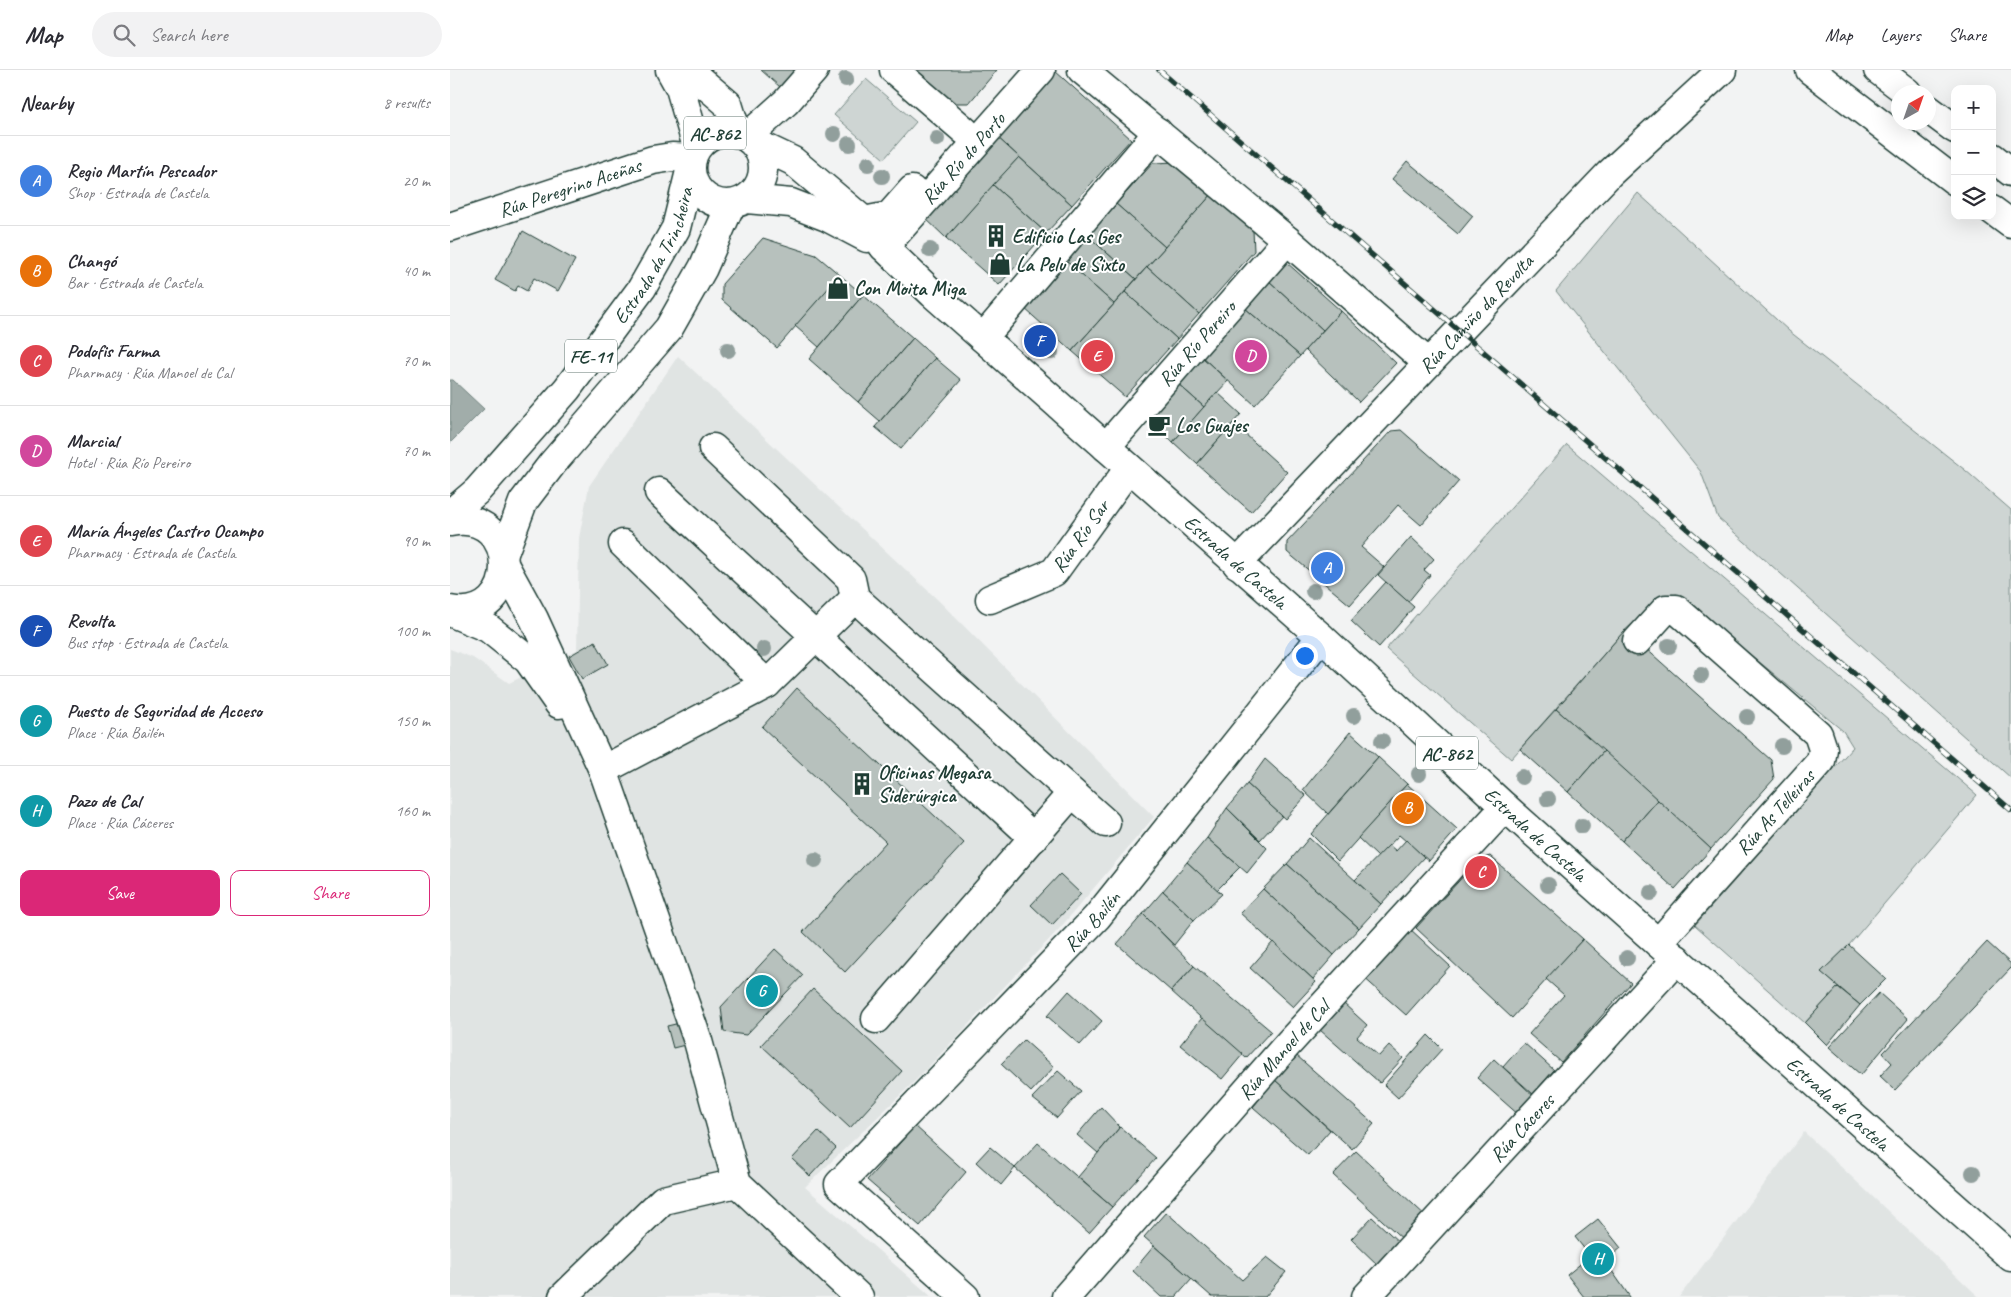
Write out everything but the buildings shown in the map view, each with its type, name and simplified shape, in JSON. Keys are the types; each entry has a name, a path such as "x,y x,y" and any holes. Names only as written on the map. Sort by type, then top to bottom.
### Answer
{"main road":[{"name":"AC-862","path":"670,70 680,88 693,159 693,182 708,200 720,204 739,202 791,203 827,217 884,247"},
{"name":"AC-862","path":"688,70 728,104 746,138 761,155 764,167 762,179 756,190 739,202"},
{"path":"746,138 786,102 814,70"},
{"path":"894,70 965,131"},
{"path":"864,221 889,216 1017,70"},
{"name":"Rúa Río do Porto","path":"884,247 1041,70"},
{"path":"1082,70 1287,240 1428,363"},
{"name":"Rúa Camiño da Revolta","path":"1237,564 1609,174 1722,70"},
{"path":"1810,70 1951,178"},
{"path":"1878,70 1898,85"},
{"path":"1936,115 1951,126"},
{"name":"AC-862","path":"693,159 704,139 715,133 726,131 746,138 793,161 864,221 884,247"},
{"path":"983,338 1158,132"},
{"name":"Rúa Peregrino Aceñas","path":"450,227 652,160 672,157 693,159"},
{"name":"Estrada da Trincheira","path":"450,514 477,491 567,389 642,288 676,228 693,159"},
{"path":"1996,160 2011,172"},
{"name":"FE-11","path":"450,611 472,610 484,605 494,596 502,583 505,561 524,502 552,464 669,328 739,202"},
{"path":"1996,213 2011,224"},
{"name":"Rúa Río Pereiro","path":"1106,447 1287,240"},
{"name":"Estrada de Castela","path":"884,247 1128,468 1321,638 1505,807 2011,1257"},
{"path":"713,448 851,579 855,598 1106,823"},
{"name":"Rúa Río Sar","path":"990,598 1054,572 1128,468"},
{"path":"659,492 1034,838"},
{"path":"450,522 473,522 487,529 497,540 505,561 534,619 603,770 698,1041 737,1183 859,1297"},
{"path":"623,544 767,684"},
{"path":"603,770 767,684 855,598"},
{"name":"Rúa As Telleiras","path":"1637,641 1666,608 1676,609 1818,734 1823,749 1821,761 1667,951"},
{"path":"450,611 488,628 528,660 603,770"},
{"name":"Rúa Bailén","path":"966,1297 839,1184 1098,917 1321,638"},
{"path":"876,1019 1072,793"},
{"name":"Rúa Manoel de Cal","path":"1066,1297 1286,1045 1505,807"},
{"name":"Rúa Cáceres","path":"1366,1297 1667,951"},
{"path":"563,1297 663,1200 737,1183"}],"shaded area":[{"path":"866,79 916,122 884,159 834,115"},
{"path":"1638,193 1789,331 1965,470 2011,510 2011,778 1718,518 1701,472 1556,291"},
{"path":"678,356 939,601 1154,817 1060,928 915,1081 805,1187 932,1297 450,1297 450,649 473,658 509,683 577,650 579,538 589,486"},
{"path":"450,380 453,380 484,409 450,443"},
{"path":"1567,445 1977,795 1849,945 1822,972 1838,987 1805,1023 1695,925 1853,747 1843,731 1677,594 1664,597 1625,630 1511,759 1386,649"},
{"path":"1804,1132 1979,1297 1679,1297"}],"railway":[{"path":"1159,70 2011,810"}],"place":[{"name":"Edificio Las Ges","path":"996,236"},
{"name":"La Pelu de Sixto","path":"1000,264"},
{"name":"Con Moita Miga","path":"838,288"},
{"name":"Revolta","path":"1040,341"},
{"name":"María Ángeles Castro Ocampo","path":"1097,356"},
{"name":"Marcial","path":"1251,356"},
{"name":"Los Guajes","path":"1159,425"},
{"name":"Regio Martín Pescador","path":"1327,568"},
{"name":"Oficinas Megasa Siderúrgica","path":"862,784"},
{"name":"Changó","path":"1408,808"},
{"name":"Podofis Farma","path":"1481,872"},
{"name":"Puesto de Seguridad de Acceso","path":"762,991"},
{"name":"Pazo de Cal","path":"1598,1259"}]}
